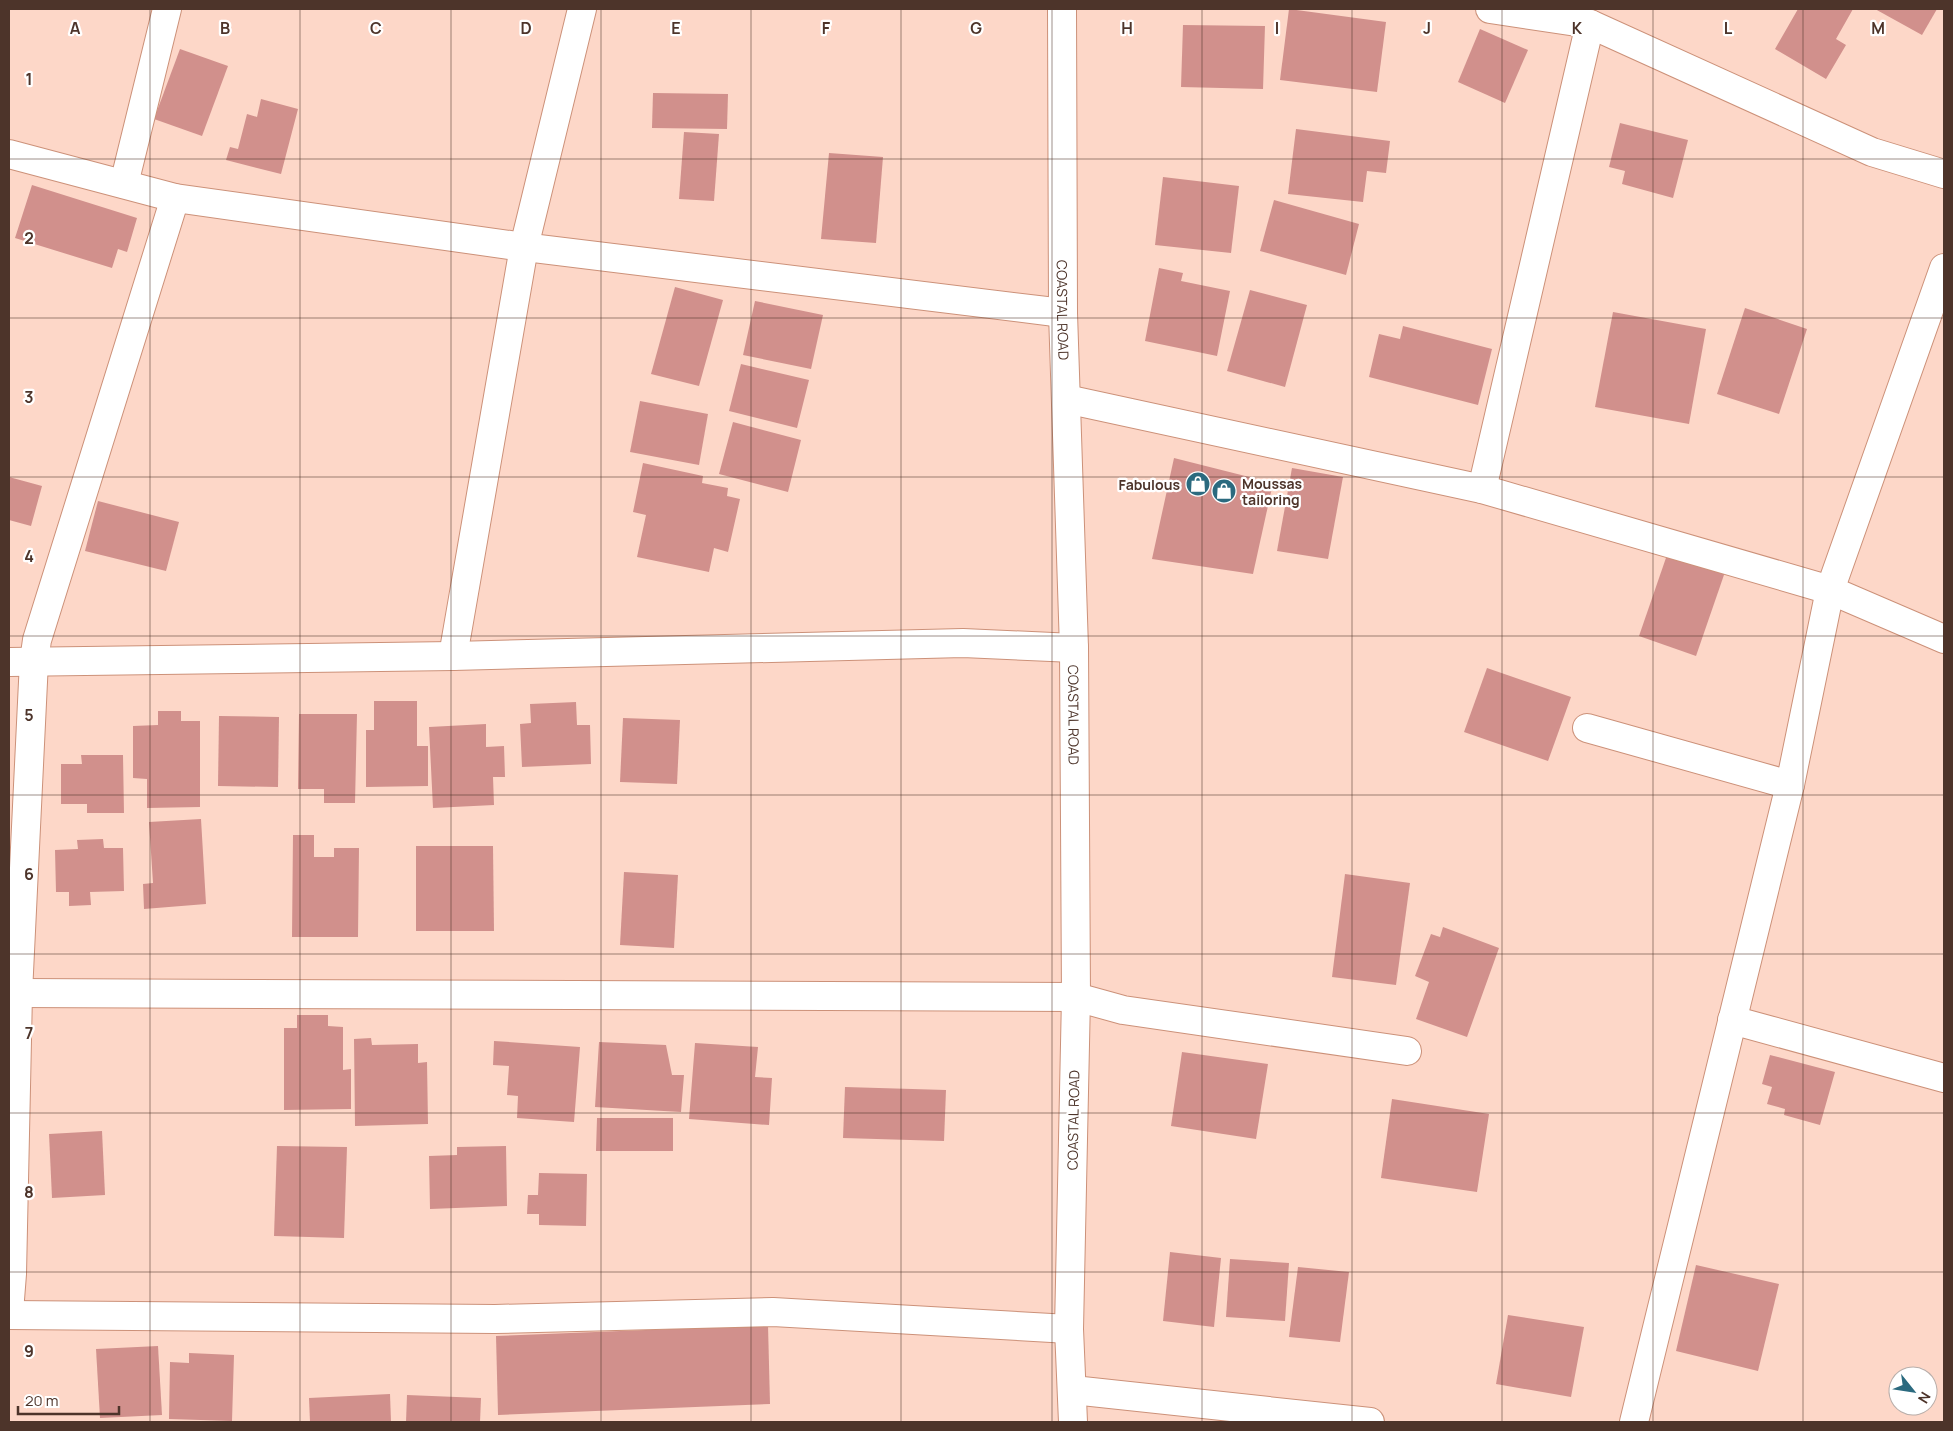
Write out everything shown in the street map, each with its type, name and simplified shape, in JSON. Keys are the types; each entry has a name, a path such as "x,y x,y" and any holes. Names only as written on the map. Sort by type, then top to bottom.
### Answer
{"street":[{"path":"124,184 166,9"},
{"path":"453,656 524,247 582,9"},
{"name":"COASTAL ROAD","path":"1062,9 1063,313 1074,648 1076,997 1069,1329 1073,1422"},
{"path":"1490,9 1590,24 1872,152 1944,174"},
{"path":"1482,489 1590,24"},
{"path":"9,154 175,198 524,247 1063,313"},
{"path":"175,198 37,640 21,661 18,993 12,1274 9,1313 495,1319 773,1312 1069,1329"},
{"path":"1634,1422 1790,785 1830,590 1944,268"},
{"path":"1066,399 1482,489 1830,590 1944,639"},
{"path":"21,661 453,656 963,643 1074,648"},
{"path":"1587,728 1790,785"},
{"path":"18,993 1076,997 1123,1010 1407,1051"},
{"path":"1732,1020 1944,1078"},
{"path":"1073,1390 1370,1422"}],"building":[{"path":"1289,9 1386,22 1377,92 1280,80"},
{"path":"1798,9 1853,9 1836,39 1846,45 1826,79 1775,49"},
{"path":"1875,9 1937,9 1922,35"},
{"path":"1183,25 1265,26 1263,89 1181,87"},
{"path":"1480,29 1528,50 1505,103 1458,82"},
{"path":"180,49 228,66 202,136 154,119"},
{"path":"653,93 728,94 727,129 652,128"},
{"path":"261,99 298,109 281,174 226,160 230,147 238,149 247,114 257,117"},
{"path":"1620,123 1688,140 1673,198 1622,184 1625,171 1609,167"},
{"path":"1296,129 1390,141 1386,173 1367,171 1363,202 1288,194"},
{"path":"684,132 719,134 714,201 679,199"},
{"path":"829,153 883,157 876,243 821,239"},
{"path":"1163,177 1239,186 1231,253 1155,245"},
{"path":"32,185 137,218 127,252 118,249 112,268 15,238"},
{"path":"1274,200 1359,224 1346,275 1260,251"},
{"path":"1159,268 1183,273 1181,281 1230,291 1217,356 1145,341"},
{"path":"675,287 723,300 699,386 651,374"},
{"path":"1250,290 1307,305 1285,387 1227,371"},
{"path":"755,301 823,315 811,369 743,355"},
{"path":"1745,308 1807,329 1779,414 1717,394"},
{"path":"1613,312 1706,329 1689,424 1595,407"},
{"path":"1403,326 1492,349 1478,405 1369,377 1379,334 1400,339"},
{"path":"741,364 809,380 797,428 729,411"},
{"path":"640,401 708,414 699,465 630,452"},
{"path":"733,422 801,440 788,492 719,474"},
{"path":"1174,458 1273,483 1253,574 1152,559"},
{"path":"643,463 703,476 702,483 728,488 727,496 740,499 728,552 714,548 709,572 637,557 646,515 633,512"},
{"path":"1292,468 1343,477 1328,559 1277,551"},
{"path":"9,477 42,486 31,526 9,520"},
{"path":"98,501 179,522 166,571 85,551"},
{"path":"1668,552 1725,572 1696,656 1639,636"},
{"path":"1487,668 1571,697 1548,761 1464,732"},
{"path":"374,701 417,701 417,746 428,746 428,786 366,787 366,730 374,730"},
{"path":"576,702 577,725 590,725 591,764 522,767 520,724 531,723 530,704"},
{"path":"158,711 181,711 181,721 200,721 200,807 147,808 147,779 133,778 133,726 158,725"},
{"path":"299,714 357,714 355,803 324,803 324,789 298,789"},
{"path":"219,716 279,717 278,787 218,786"},
{"path":"623,718 680,720 677,784 620,782"},
{"path":"486,724 486,747 504,746 505,777 493,777 494,805 433,808 429,727"},
{"path":"81,755 123,755 124,813 87,813 87,804 61,804 61,764 82,764"},
{"path":"201,819 206,904 144,909 143,884 153,883 149,822"},
{"path":"293,835 314,835 314,857 334,857 334,848 359,848 358,937 292,937"},
{"path":"103,839 104,848 123,848 124,891 90,892 91,905 69,906 69,892 56,892 55,850 78,849 77,840"},
{"path":"416,846 493,846 494,931 416,931"},
{"path":"624,872 678,875 674,948 620,945"},
{"path":"1345,874 1410,883 1396,985 1332,977"},
{"path":"1443,927 1499,948 1467,1037 1416,1019 1429,982 1415,976 1431,934 1440,937"},
{"path":"297,1015 328,1015 328,1026 343,1027 343,1070 351,1069 351,1109 284,1110 284,1028 297,1028"},
{"path":"371,1038 372,1045 418,1044 418,1063 427,1062 428,1124 355,1126 354,1039"},
{"path":"494,1041 580,1047 574,1122 517,1118 518,1096 507,1095 509,1066 493,1065"},
{"path":"599,1042 666,1045 672,1075 684,1075 681,1112 595,1107"},
{"path":"695,1043 758,1047 755,1077 772,1078 769,1125 689,1119"},
{"path":"1182,1052 1268,1064 1256,1139 1171,1126"},
{"path":"1770,1055 1835,1072 1820,1125 1784,1115 1785,1109 1767,1104 1772,1087 1762,1084"},
{"path":"845,1087 946,1090 944,1141 843,1138"},
{"path":"1392,1099 1489,1114 1477,1192 1381,1178"},
{"path":"597,1118 673,1118 673,1151 596,1151"},
{"path":"102,1131 105,1195 52,1198 49,1134"},
{"path":"277,1146 347,1147 344,1238 274,1236"},
{"path":"506,1146 507,1206 430,1209 429,1156 457,1155 457,1147"},
{"path":"539,1173 587,1174 586,1226 539,1225 539,1214 527,1214 528,1195 538,1195"},
{"path":"1170,1252 1221,1258 1214,1327 1163,1321"},
{"path":"1230,1259 1289,1263 1285,1321 1226,1317"},
{"path":"1696,1265 1779,1284 1758,1371 1676,1351"},
{"path":"1298,1267 1349,1272 1340,1342 1289,1337"},
{"path":"1508,1315 1584,1327 1571,1397 1496,1384"},
{"path":"768,1325 770,1404 498,1415 496,1336"},
{"path":"158,1346 162,1415 100,1418 96,1349"},
{"path":"189,1353 234,1355 232,1421 169,1419 170,1362 189,1363"},
{"path":"390,1394 391,1422 310,1422 309,1398"},
{"path":"407,1395 481,1398 480,1422 406,1422"}],"place":[{"name":"Fabulous","path":"1198,484"},
{"name":"Moussas tailoring","path":"1224,491"}]}
